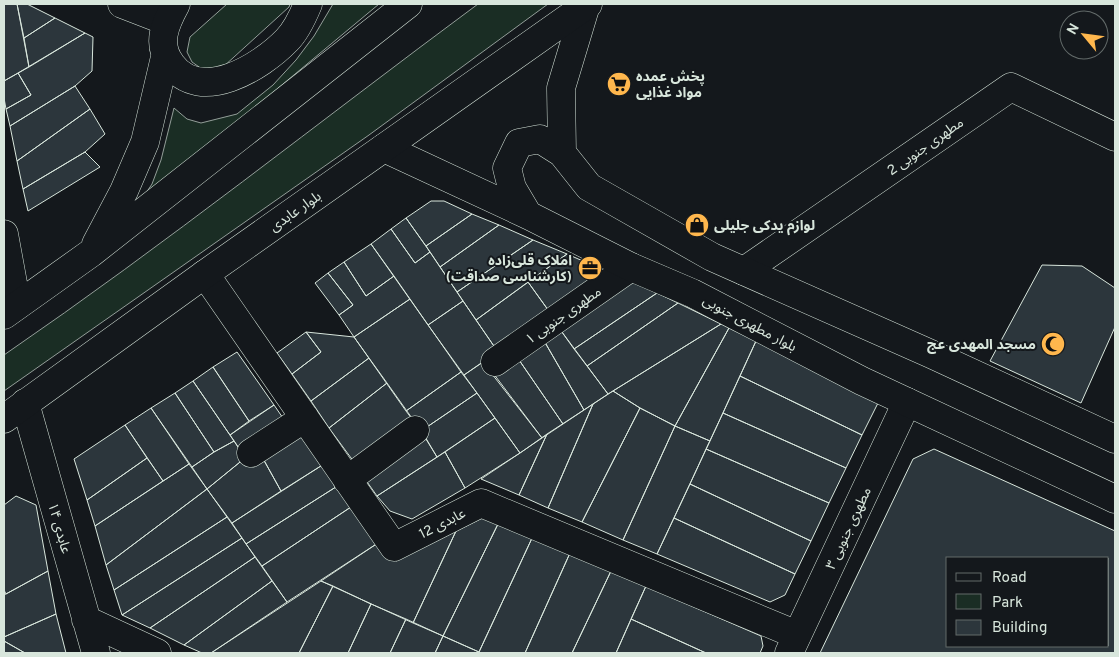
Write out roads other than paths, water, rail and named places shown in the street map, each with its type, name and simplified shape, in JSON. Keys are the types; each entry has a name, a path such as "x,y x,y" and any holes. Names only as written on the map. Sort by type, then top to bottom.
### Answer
{"street":[{"path":"91,253 124,191 145,142 165,57 162,39 171,12 122,4"},
{"path":"165,57 176,72 192,81 210,82 230,78 261,63 288,39 308,4"},
{"path":"10,310 91,253 408,4"},
{"path":"562,153 562,88 587,4"},
{"name":"بلوار عابدی","path":"14,411 587,4"},
{"name":"مطهری جنوبی 2","path":"744,271 1011,87 1115,137"},
{"path":"528,215 512,188 507,168 519,143 540,139 562,153 589,187 712,258 931,354 1115,439"},
{"name":"بلوار مطهری جنوبی","path":"384,148 528,215 631,267 706,300 862,381 1115,499"},
{"path":"4,234 10,310"},
{"name":"مطهری جنوبی ۱","path":"495,362 631,267"},
{"name":"عابدی 12","path":"205,274 394,547 481,502 793,644"},
{"name":"مطهری جنوبی ۳","path":"793,644 907,402"},
{"name":"عابدی ۱۴","path":"14,411 96,653"},
{"path":"251,452 305,418"},
{"path":"347,480 415,430"},
{"path":"86,620 157,653"}],"place":[{"name":"پخش عمده مواد غذایی","path":"619,84"},
{"name":"لوازم یدکی جلیلی","path":"697,225"},
{"name":"املاک قلی‌زاده (کارشناسی صداقت)","path":"590,268"},
{"name":"مسجد المهدی عج","path":"1053,344"}]}
